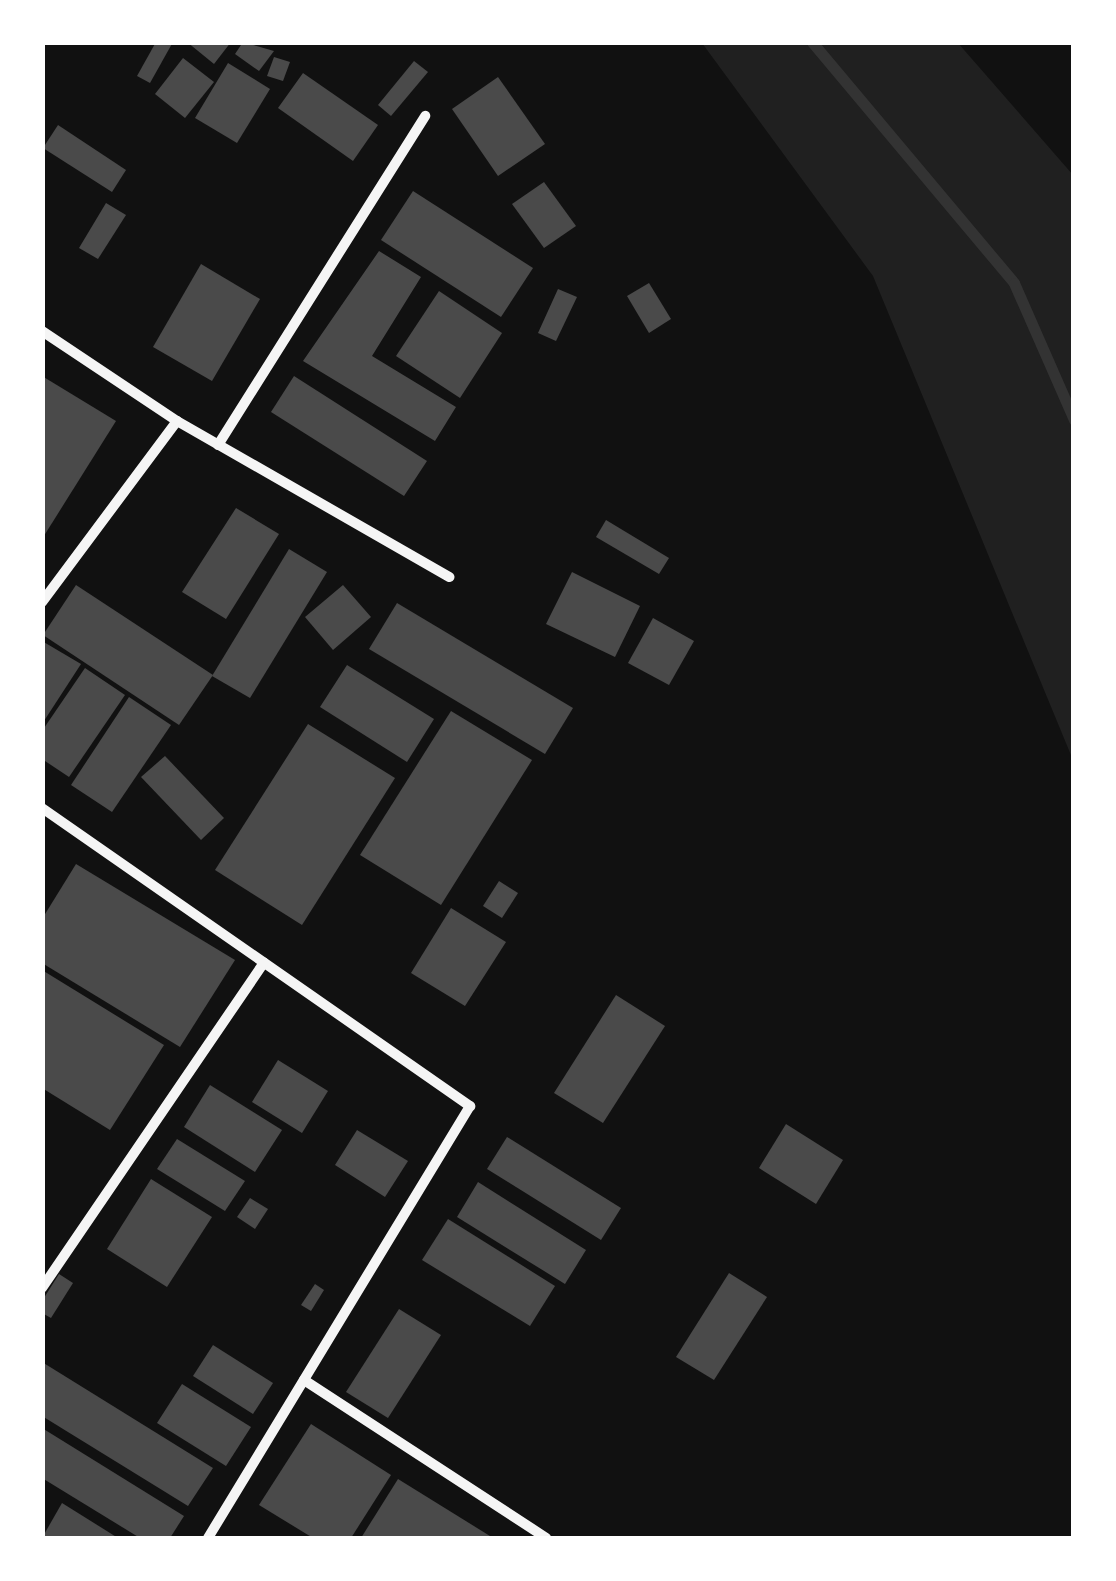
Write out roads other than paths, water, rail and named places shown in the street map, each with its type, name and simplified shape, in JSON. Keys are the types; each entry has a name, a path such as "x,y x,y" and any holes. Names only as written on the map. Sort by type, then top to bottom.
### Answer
{"street":[{"path":"218,445 425,116"},
{"path":"42,331 177,421 449,577"},
{"path":"42,602 177,421"},
{"path":"42,808 470,1106 208,1538"},
{"path":"42,1288 264,962"},
{"path":"304,1380 546,1538"}],"waterway":[{"path":"812,42 1014,283 1074,420"}]}
